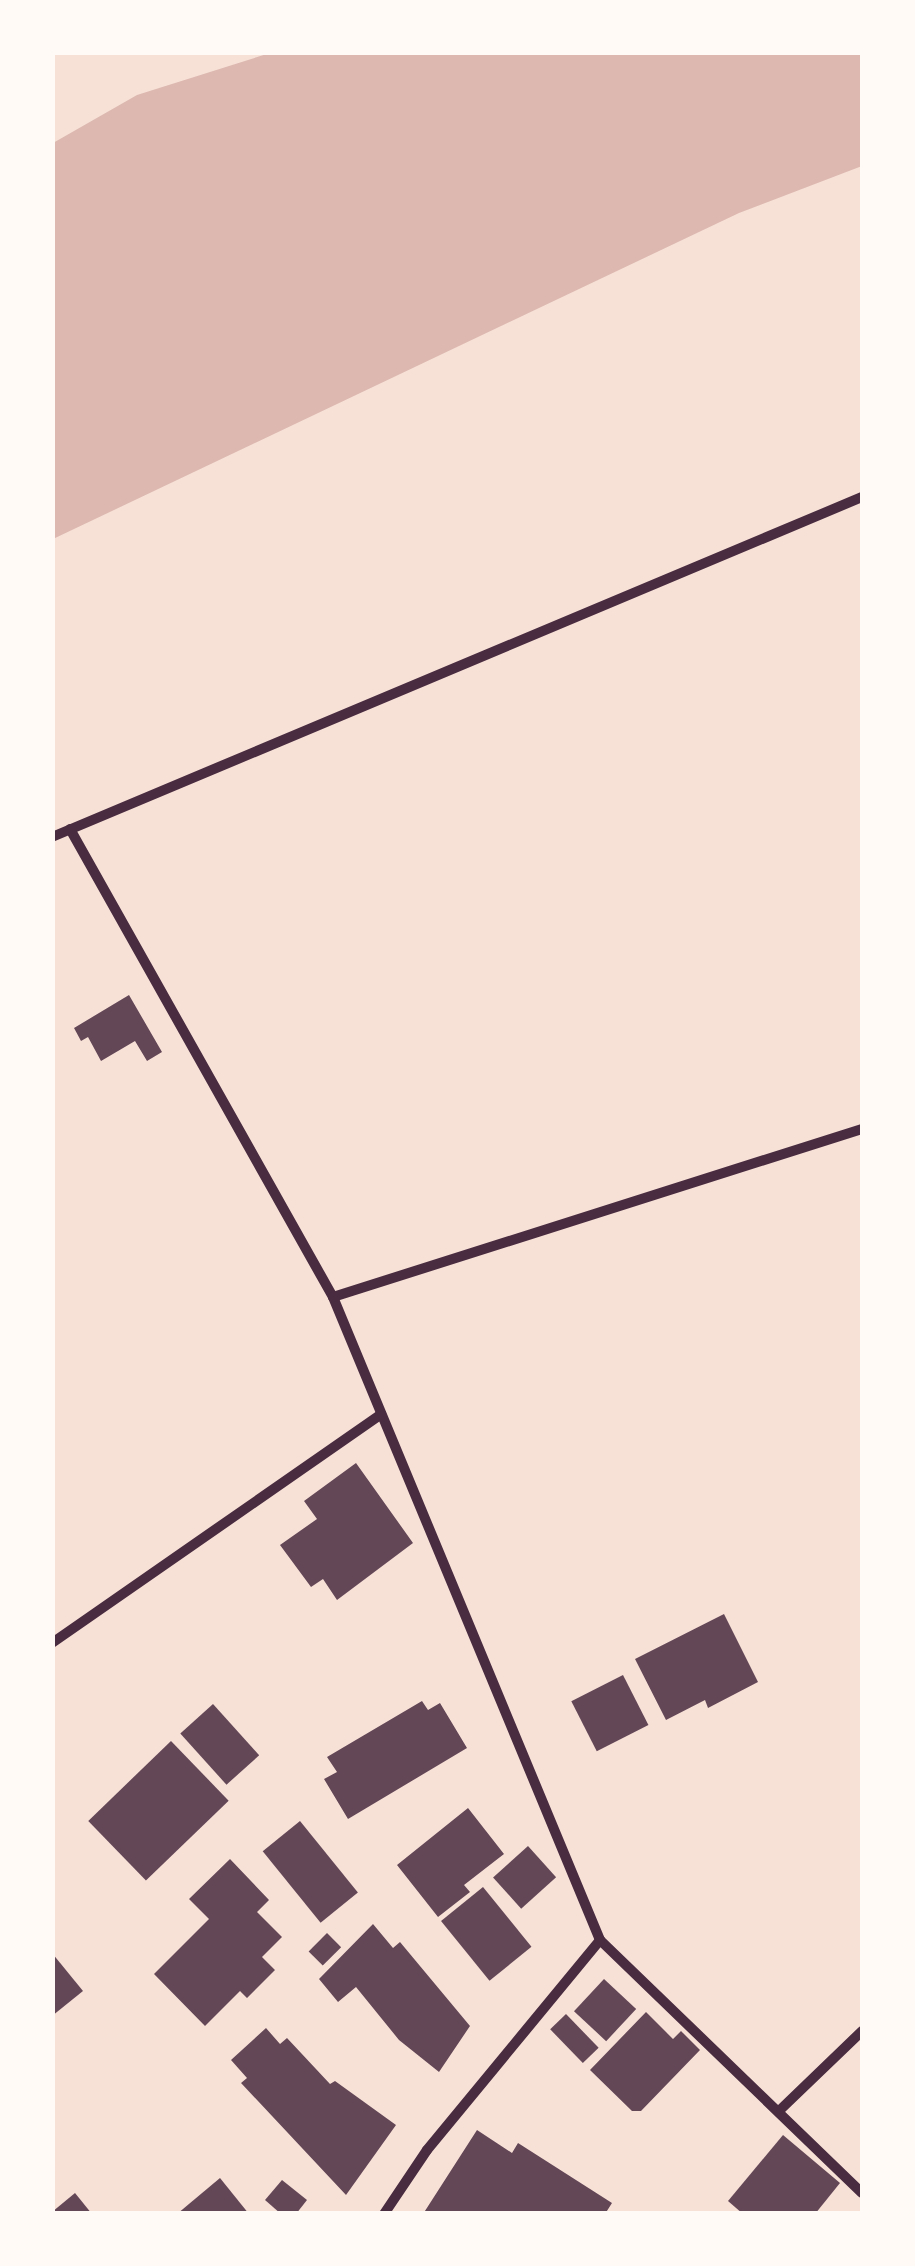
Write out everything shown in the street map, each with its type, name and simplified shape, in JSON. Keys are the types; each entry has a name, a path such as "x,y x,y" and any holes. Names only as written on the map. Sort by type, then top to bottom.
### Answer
{"street":[{"path":"52,837 862,497"},
{"path":"70,829 333,1296 600,1940 781,2109 862,2193"},
{"path":"333,1296 862,1129"},
{"path":"52,1642 381,1414"},
{"path":"384,2214 427,2150 600,1940"},
{"path":"781,2109 862,2031"}],"shaded area":[{"path":"273,52 862,53 862,166 739,213 53,539 53,143 137,95"}],"building":[{"path":"129,995 162,1052 147,1061 135,1041 101,1061 88,1037 81,1041 74,1028"},
{"path":"356,1463 413,1543 337,1600 323,1579 311,1587 280,1545 317,1519 304,1501"},
{"path":"724,1614 758,1682 708,1708 705,1700 666,1720 635,1659"},
{"path":"623,1675 648,1725 597,1751 571,1701"},
{"path":"422,1701 428,1710 440,1703 467,1748 348,1819 324,1779 337,1772 327,1757"},
{"path":"213,1704 259,1755 226,1785 180,1733"},
{"path":"171,1741 229,1801 146,1881 88,1821"},
{"path":"468,1808 504,1854 464,1885 470,1892 438,1917 397,1865"},
{"path":"300,1821 358,1892 321,1923 263,1851"},
{"path":"528,1846 556,1877 521,1909 493,1877"},
{"path":"230,1859 269,1900 257,1912 282,1937 262,1957 275,1970 247,1998 240,1991 205,2026 154,1974 209,1919 189,1899"},
{"path":"483,1887 531,1947 489,1981 441,1921"},
{"path":"373,1924 393,1948 400,1942 470,2026 439,2072 399,2040 356,1987 338,2002 319,1979"},
{"path":"327,1933 341,1947 323,1966 309,1951"},
{"path":"52,1953 83,1991 52,2016"},
{"path":"604,1979 636,2009 606,2041 574,2011"},
{"path":"646,2012 673,2039 681,2031 700,2050 641,2111 632,2111 590,2070"},
{"path":"566,2014 599,2048 583,2063 550,2029"},
{"path":"266,2028 280,2044 287,2038 330,2084 335,2081 396,2125 346,2195 241,2083 247,2078 231,2060"},
{"path":"477,2130 512,2153 518,2143 612,2203 605,2214 423,2214"},
{"path":"783,2135 840,2183 815,2214 743,2214 728,2201"},
{"path":"220,2178 249,2214 177,2214"},
{"path":"282,2180 307,2200 296,2214 281,2214 265,2200"},
{"path":"75,2193 92,2214 52,2214 52,2212"}]}
